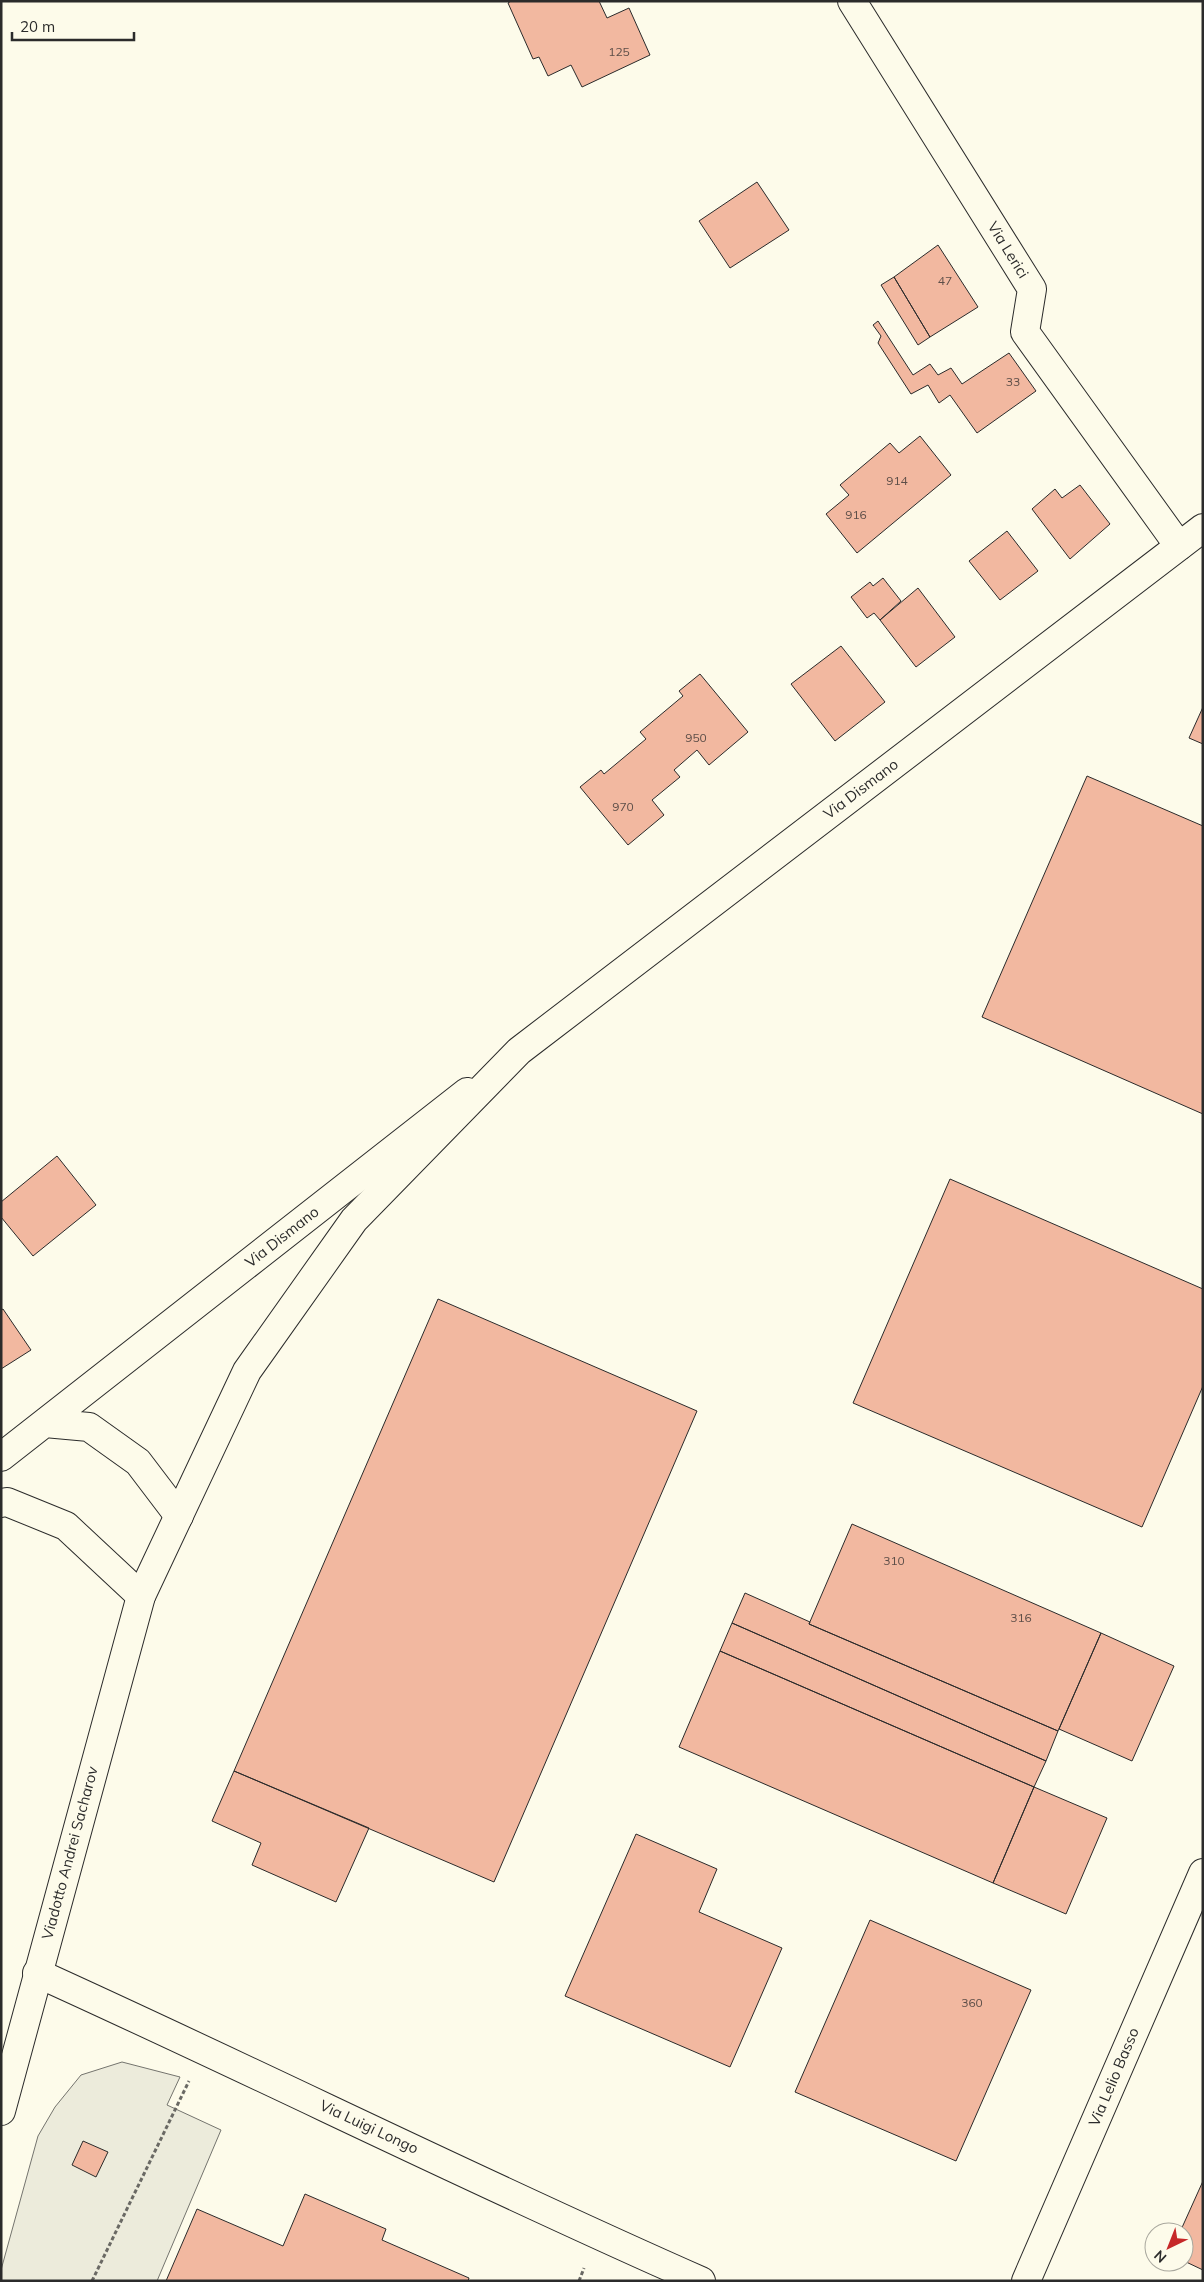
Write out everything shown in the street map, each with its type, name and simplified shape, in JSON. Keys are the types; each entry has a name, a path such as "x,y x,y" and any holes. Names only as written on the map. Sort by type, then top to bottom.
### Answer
{"street":[{"name":"Via Lerici","path":"852,1 1032,289 1025,332 1179,546"},
{"name":"Via Dismano","path":"1,1457 519,1051 1203,528"},
{"name":"Via Dismano","path":"141,1596 247,1371 354,1220 519,1051"},
{"path":"45,1423 89,1427 138,1462 179,1516"},
{"path":"1,1503 7,1502 66,1526 141,1596"},
{"name":"Viadotto Andrei Sacharov","path":"1,2111 141,1596"},
{"name":"Via Lelio Basso","path":"1026,2281 1203,1873"},
{"name":"Via Luigi Longo","path":"37,1973 205,2049 556,2216 701,2281"}],"path":[{"path":"92,2281 205,2049"}],"shaded area":[{"path":"122,2062 180,2077 167,2105 221,2130 157,2281 1,2281 1,2270 38,2136 55,2107 81,2075"}],"building":[{"path":"511,1 599,1 607,18 629,8 650,55 582,87 571,65 548,76 539,57 533,59 508,3"},
{"path":"757,182 789,230 730,268 699,221"},
{"path":"938,245 978,307 930,337 894,277"},
{"path":"894,277 930,337 918,345 881,285"},
{"path":"878,321 913,375 930,364 938,375 951,368 962,384 1009,353 1036,391 977,433 950,395 939,403 928,385 911,394 878,343 881,336 873,325"},
{"path":"920,436 951,475 857,553 826,514 849,495 840,485 890,443 899,453"},
{"path":"1080,485 1110,524 1070,559 1032,509 1055,489 1062,498"},
{"path":"1007,531 1038,571 1000,600 969,561"},
{"path":"883,578 901,601 880,620 874,613 867,618 851,597 870,582 873,586"},
{"path":"918,588 955,637 916,667 880,620"},
{"path":"841,646 885,702 835,741 791,684"},
{"path":"700,674 748,732 709,765 697,750 674,770 680,777 652,800 664,815 628,845 580,787 601,770 604,774 646,739 640,732 683,696 679,691"},
{"path":"1203,707 1203,744 1189,738"},
{"path":"1087,776 1203,826 1203,1114 982,1017"},
{"path":"57,1156 96,1205 33,1256 1,1217 1,1202"},
{"path":"950,1179 1203,1289 1203,1386 1142,1527 853,1403"},
{"path":"438,1299 697,1411 494,1882 234,1771"},
{"path":"3,1309 31,1350 1,1369 1,1310"},
{"path":"852,1524 1101,1633 1058,1731 809,1624"},
{"path":"745,1593 810,1622 809,1624 1058,1731 1046,1761 732,1623"},
{"path":"732,1623 1046,1761 1034,1787 720,1651"},
{"path":"1101,1633 1174,1666 1132,1761 1059,1729"},
{"path":"720,1651 1034,1787 993,1883 679,1747"},
{"path":"234,1771 369,1828 336,1902 252,1865 261,1843 212,1821"},
{"path":"1034,1787 1107,1818 1066,1914 993,1883"},
{"path":"636,1834 717,1869 699,1912 782,1948 730,2067 565,1996"},
{"path":"870,1920 1031,1990 956,2161 795,2092"},
{"path":"83,2141 108,2152 96,2177 72,2165"},
{"path":"1203,2181 1203,2270 1194,2266 1194,2222 1185,2222"},
{"path":"305,2194 386,2229 382,2240 469,2278 468,2281 166,2281 197,2209 283,2246"}]}
